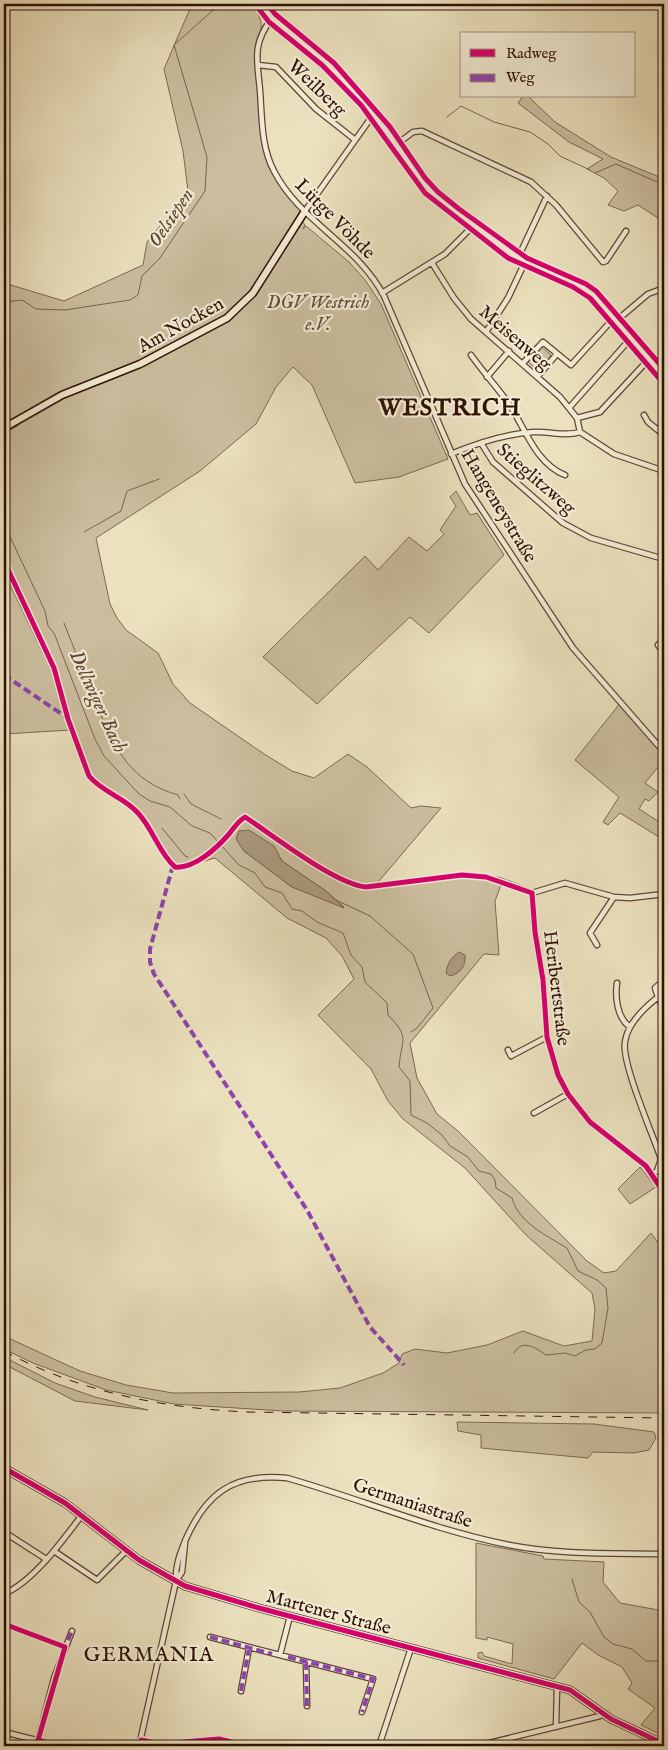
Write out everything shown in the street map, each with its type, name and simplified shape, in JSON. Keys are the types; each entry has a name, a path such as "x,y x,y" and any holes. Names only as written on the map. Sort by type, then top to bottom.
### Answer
{"street":[{"path":"260,4 272,18 331,67 373,114 427,188 518,258 583,288 595,297 664,378"},
{"name":"Lütge Vöhde","path":"272,18 262,31 257,43 264,140 269,159 284,188 305,211 354,255 368,271 382,293"},
{"name":"Weilberg","path":"258,65 276,67 316,109 354,139"},
{"name":"Am Nocken","path":"4,428 62,395 140,364 227,318 253,293 305,211 373,114"},
{"path":"396,145 413,132 422,131 519,176 547,196 603,262 606,261 626,231"},
{"path":"518,258 547,196"},
{"path":"382,293 445,254 474,225"},
{"path":"486,332 508,298 525,262"},
{"name":"Meisenweg","path":"432,263 462,308 486,332 538,376 569,408 577,418 580,432"},
{"path":"523,363 542,342 571,365 615,319 648,294 664,288"},
{"name":"Hangeneystraße","path":"382,293 465,484 573,648 664,752"},
{"path":"569,408 631,338"},
{"path":"487,377 509,351"},
{"path":"538,376 557,354"},
{"path":"471,355 508,404 543,459 556,472 565,475"},
{"path":"577,418 600,412 649,359"},
{"path":"644,415 648,422 664,435"},
{"path":"451,454 481,443 526,433 574,434 580,432 614,454 664,471"},
{"name":"Stieglitzweg","path":"481,443 488,458 563,523 599,540 664,559"},
{"path":"664,638 658,645 664,653"},
{"path":"498,880 532,893 561,884 571,884 614,897 630,898 664,894"},
{"name":"Heribertstraße","path":"532,893 535,932 543,980 546,1037 552,1060 568,1094 599,1131 640,1160 653,1174 664,1193"},
{"path":"597,945 590,933 614,897"},
{"path":"664,980 655,988 664,1010"},
{"path":"616,983 615,996 618,1006 624,1021 630,1026"},
{"path":"653,1174 657,1171 661,1159 628,1066 624,1045 630,1026 658,998"},
{"name":"Heribertstraße","path":"511,1056 546,1037"},
{"path":"508,1050 512,1062"},
{"path":"534,1113 568,1094"},
{"name":"Martener Straße","path":"4,1468 42,1488 82,1515 127,1550 176,1581 202,1592 557,1687 580,1695 603,1713 662,1743"},
{"name":"Germaniastraße","path":"139,1746 176,1581 175,1570 191,1525 211,1499 231,1485 251,1478 268,1476 287,1478 441,1527 510,1546 561,1552 664,1554"},
{"path":"4,1594 23,1582 54,1551 82,1515"},
{"path":"4,1532 46,1559"},
{"path":"54,1551 97,1580 127,1550"},
{"path":"280,1655 290,1616"},
{"path":"4,1624 65,1647"},
{"path":"38,1740 65,1647 72,1631"},
{"path":"210,1637 373,1679 362,1712"},
{"path":"241,1690 249,1648"},
{"path":"379,1746 411,1648"},
{"path":"306,1662 307,1706"},
{"path":"556,1727 557,1687"},
{"path":"477,1746 600,1716 603,1713"},
{"path":"4,1732 60,1746"},
{"path":"141,1740 160,1744 219,1740 249,1746"}],"green space":[{"name":"DGV Westrich e.V.","path":"192,4 253,4 261,23 261,31 257,43 261,118 268,156 275,173 286,191 305,211 300,218 305,225 303,229 306,226 349,262 365,280 381,304 448,459 399,477 355,483 312,385 293,367 276,387 256,424 200,471 96,538 110,604 126,630 158,653 173,684 190,703 264,754 292,771 314,778 348,754 367,767 411,808 421,806 441,808 374,887 438,877 470,877 501,885 495,901 499,955 484,954 410,1043 417,1078 437,1114 458,1131 587,1261 604,1273 616,1271 651,1233 664,1251 664,1413 283,1411 174,1404 106,1390 33,1363 4,1349 4,1336 80,1371 126,1385 173,1393 299,1392 340,1388 383,1373 399,1363 402,1354 415,1349 447,1353 487,1345 523,1331 564,1346 592,1341 595,1309 592,1293 526,1235 465,1168 403,1119 388,1101 371,1069 318,1015 354,979 342,956 326,938 287,918 215,858 179,868 173,865 149,826 137,811 89,776 71,730 4,734 4,574 51,670 61,706 65,704 48,653 4,561 4,434 19,425 16,418 4,425 4,283 64,301 143,265 147,242 188,191 183,151 164,69","holes":["239,831 274,847 282,861 326,891 344,907 292,887 244,851 237,839"]},
{"path":"522,98 530,98 555,122 611,157 664,179 664,222 638,205 624,211 608,205 618,191 604,178 587,169 603,159 569,142 518,103"},
{"path":"542,347 551,355 538,371 528,362"},
{"path":"456,491 470,515 477,513 504,555 429,633 410,617 317,704 263,657 365,556 378,570 409,537 427,551 444,534 440,530 456,506 450,497"},
{"path":"621,702 664,752 663,761 645,783 658,792 649,801 645,799 639,809 664,825 664,840 620,813 608,825 603,822 619,797 575,760"},
{"path":"640,1167 656,1187 630,1204 618,1189"},
{"path":"4,1357 55,1383 95,1397 148,1410 75,1401 4,1364"},
{"path":"457,1422 594,1424 654,1432 656,1438 649,1450 634,1453 593,1452 588,1458 481,1448 481,1435 458,1431"},
{"path":"476,1543 543,1556 544,1559 604,1562 603,1582 620,1603 664,1611 664,1736 641,1725 655,1708 628,1689 632,1683 622,1667 598,1655 582,1643 554,1679 478,1658 478,1653 482,1652 484,1656 512,1664 513,1644 487,1637 487,1640 476,1638"}],"shaded area":[{"path":"249,830 274,846 282,861 326,891 344,908 292,887 244,851 236,839 239,831"},
{"path":"459,952 465,955 464,966 457,973 450,976 446,973 447,966"}],"waterway":[{"name":"Oelsiepen","path":"4,302 22,300 36,309 65,310 130,300 138,295 142,276 160,258 205,191 207,157 174,45 220,4"},
{"path":"447,117 461,106 494,122 530,132 548,144 560,156 590,170"},
{"path":"595,173 616,164 664,185"},
{"path":"84,532 121,511 127,491 159,479"},
{"name":"Dellwiger Bach","path":"4,524 45,611 48,626 54,633 95,739 104,756 139,794 150,801 170,807 192,826 210,833 239,865 255,873 265,887 282,893 292,909 302,911 317,922 343,933 351,955 362,967 365,982 387,1003 388,1015 402,1034 403,1040 399,1067 410,1081 411,1115 427,1123 442,1135 450,1146 468,1157 479,1171 491,1174 495,1180 496,1188 512,1198 520,1214 534,1228 567,1248 578,1271 597,1280 606,1288 608,1308 602,1343 595,1349 586,1350 575,1356 565,1353 546,1355 534,1347 525,1345 517,1348 514,1353"},
{"path":"64,623 79,661 79,667 86,677"},
{"path":"87,683 86,686 96,703"},
{"path":"98,709 111,738 136,772 162,789 178,795 180,799"},
{"path":"184,794 191,804 221,819"},
{"name":"Dellwiger Bach","path":"162,828 185,856 188,857"},
{"path":"336,900 370,916 413,954 433,1008 417,1028 411,1032"},
{"name":"Dellwiger Bach","path":"572,1579 579,1602 590,1612 604,1637 613,1644 632,1649 646,1661 664,1661"}],"railway":[{"path":"4,1351 32,1365 91,1387 153,1402 184,1407 247,1412 664,1418"}],"marked path":[{"path":"664,638 658,645 664,653"},
{"path":"4,675 66,717"},
{"path":"173,865 150,949 150,962 154,974 307,1210 370,1327 404,1365"},
{"path":"63,1651 72,1631"},
{"path":"210,1637 272,1654"},
{"path":"241,1691 249,1648"},
{"path":"288,1657 373,1679 362,1712"},
{"path":"306,1662 307,1706"}],"cycle path":[{"path":"255,4 269,22 322,65 361,105 425,193 508,258 573,287 590,298 664,384"},
{"path":"267,4 275,14 334,63 390,127 425,178 438,192 527,258 586,284 596,291 664,369"},
{"path":"4,561 54,668 68,719 89,776 94,782 138,813 169,861 175,867 190,865 205,856 245,817 322,869 353,884 366,887 462,875 486,877 532,893 535,932 543,980 547,1037 558,1075 568,1094 590,1122 646,1166 664,1193"},
{"path":"4,1468 65,1503 139,1560 185,1586 259,1608 570,1690 611,1719 664,1744"},
{"path":"4,1624 65,1647 38,1740 60,1746"},
{"path":"139,1746 141,1740 160,1744 219,1739 249,1746"}],"district":[{"name":"WESTRICH","path":"450,407"},
{"name":"GERMANIA","path":"149,1654"}]}
